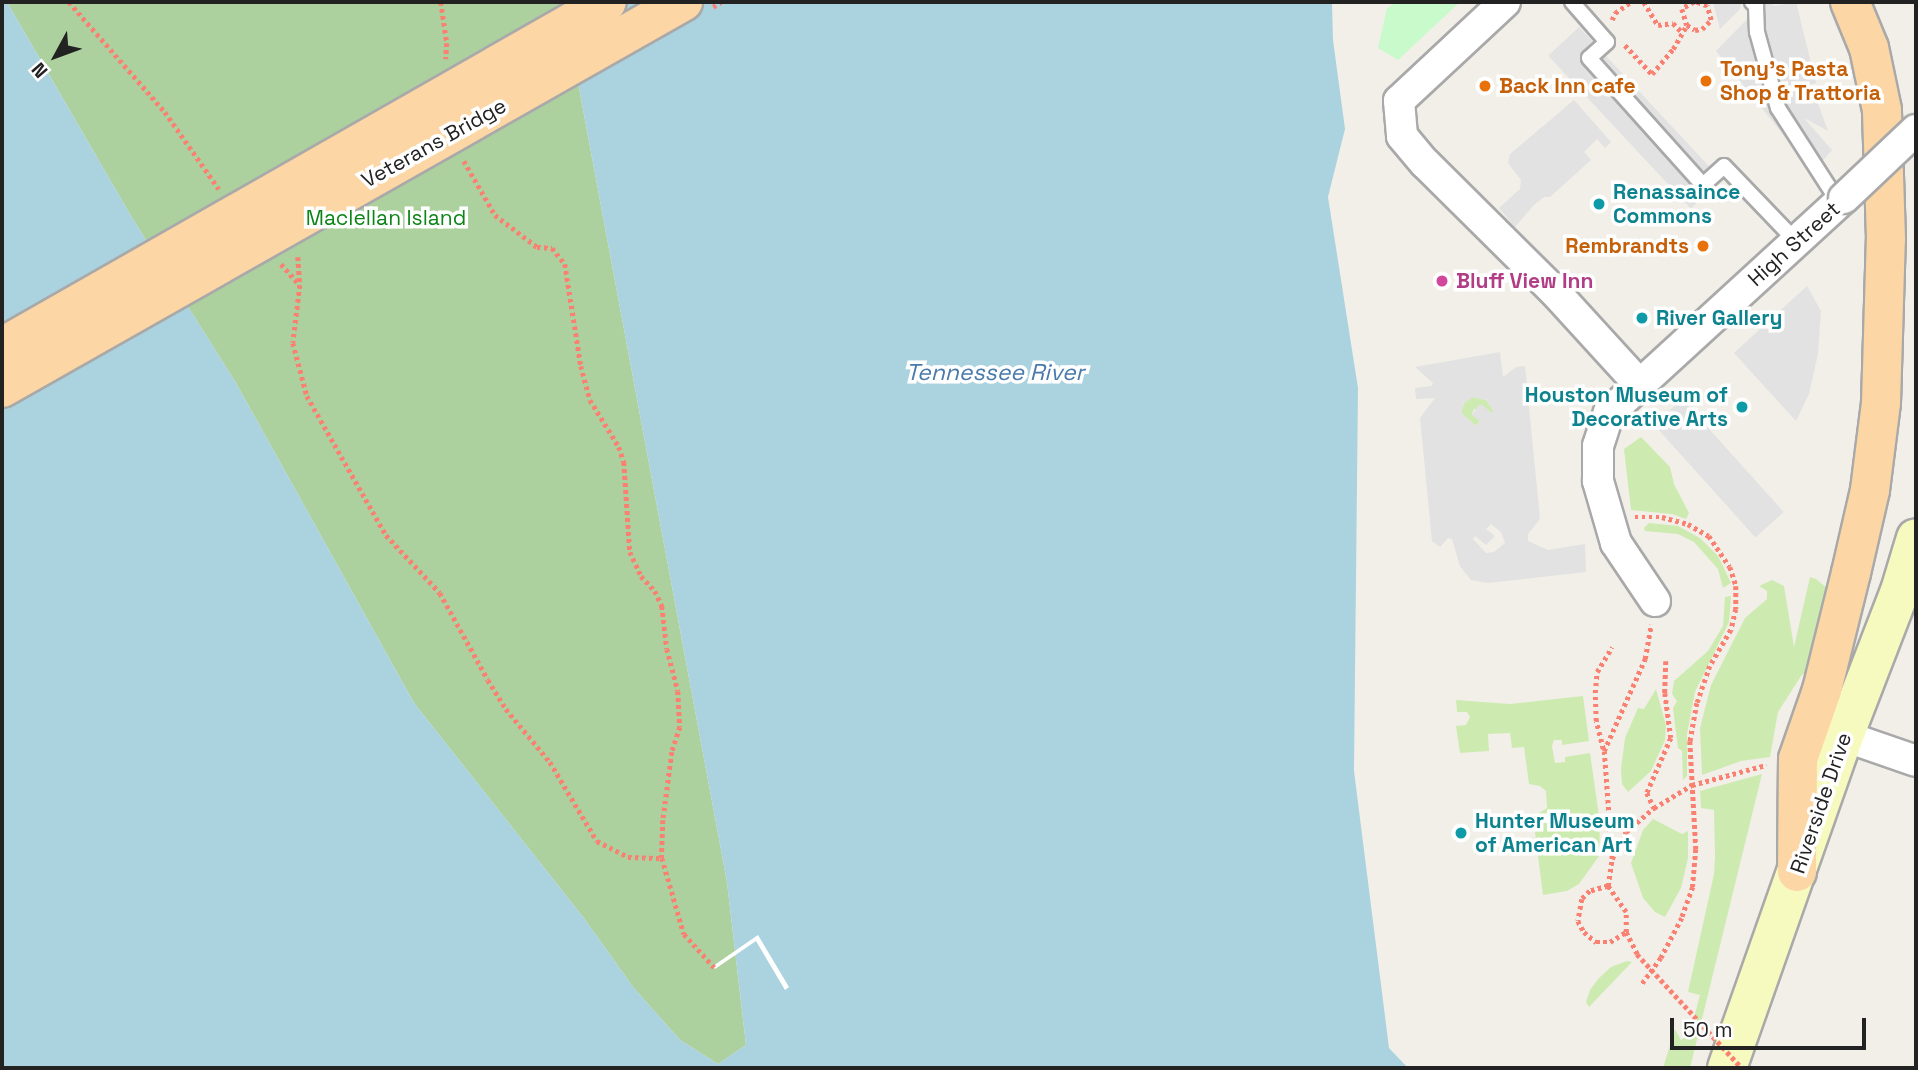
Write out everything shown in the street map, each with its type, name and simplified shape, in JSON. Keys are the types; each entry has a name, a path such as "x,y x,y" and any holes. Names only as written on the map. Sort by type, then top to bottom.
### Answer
{"main road":[{"name":"Veterans Bridge","path":"2,346 607,2"},
{"name":"Veterans Bridge","path":"2,388 683,2"},
{"path":"1797,872 1798,759 1822,690 1852,573 1870,490 1881,403 1886,239 1882,110 1869,48 1850,2"},
{"name":"Riverside Drive","path":"1727,1068 1843,736 1900,591 1916,538"}],"street":[{"path":"1504,2 1399,101 1402,136 1555,292 1639,384"},
{"name":"High Street","path":"1655,601 1616,543 1598,481 1598,446 1609,413 1916,130"},
{"path":"1843,736 1916,761"}],"lane":[{"path":"1572,2 1607,42 1589,58 1703,185 1724,166 1796,241"},
{"path":"1752,2 1756,6 1757,32 1778,108 1841,200"}],"path":[{"path":"69,2 165,112 220,190"},
{"path":"1644,2 1657,25 1673,23 1682,32"},
{"path":"1708,25 1712,13 1707,6 1695,2 1682,9 1687,25 1695,30 1719,23"},
{"path":"1651,74 1673,49 1687,25"},
{"path":"461,156 495,215 537,247 552,248 565,264 581,366 590,400 619,447 624,462 630,552 641,576 655,591 662,606 667,649 678,691 680,727 673,752 663,820 662,858 684,934 714,967"},
{"path":"297,247 300,285 293,343 307,396 386,536 440,593 506,709 550,762 597,841 628,857 662,858"},
{"path":"275,257 300,285"},
{"path":"1627,518 1662,517 1688,524 1709,536 1721,550 1736,586 1736,609 1731,630 1710,666 1697,703 1690,741 1696,849 1693,887 1682,918 1661,958 1641,986"},
{"path":"1612,647 1597,672 1595,693 1595,720 1604,751 1612,859 1608,886 1626,912 1626,932 1637,954 1742,1068"},
{"path":"1604,751 1645,659"},
{"path":"1654,808 1647,793 1671,738 1665,693 1666,661"},
{"path":"1612,859 1626,832 1654,808 1692,785 1768,764 1779,766"},
{"path":"1608,886 1590,891 1583,899 1578,921 1584,932 1596,942 1609,942 1626,932"}],"green space":[{"name":"Maclellan Island","path":"7,2 563,2 727,882 746,1045 718,1064 680,1040 633,987 583,917 414,703 236,383 131,216"},
{"path":"1397,2 1460,2 1398,60 1378,48 1387,8"},
{"path":"1473,397 1486,400 1493,410 1493,413 1474,409 1472,414 1480,421 1476,426 1461,413 1464,403"},
{"path":"1641,437 1670,467 1674,484 1689,513 1686,519 1672,514 1631,510 1624,449"},
{"path":"1649,523 1678,526 1700,538 1718,556 1731,583 1723,588 1718,569 1694,542 1678,534 1645,531 1644,528"},
{"path":"1810,577 1828,589 1817,661 1801,676 1778,712 1770,757 1741,761 1702,775 1700,728 1711,685 1745,618 1767,599 1767,591 1759,586 1772,580 1784,586 1794,647"},
{"path":"1731,596 1729,622 1695,692 1687,734 1687,776 1683,780 1682,751 1678,748 1673,708 1677,701 1672,694 1674,681 1708,651 1723,626 1725,597"},
{"path":"1656,689 1666,725 1665,740 1651,771 1628,792 1622,784 1621,769 1625,738 1638,708 1644,709"},
{"path":"1583,696 1589,741 1562,745 1562,740 1554,740 1552,746 1555,763 1565,762 1565,757 1590,753 1600,823 1599,856 1579,884 1567,891 1543,895 1533,817 1547,808 1546,791 1540,786 1529,784 1524,747 1512,748 1510,733 1488,734 1489,751 1460,753 1456,726 1466,725 1470,717 1467,712 1457,712 1456,700 1510,704"},
{"path":"1762,774 1690,1068 1663,1068 1675,1029 1681,1040 1690,1033 1700,995 1688,992 1714,874 1715,856 1714,810 1701,808 1700,791"},
{"path":"1653,819 1682,834 1688,831 1688,858 1681,888 1665,917 1655,912 1643,898 1631,863 1643,830"},
{"path":"1627,961 1632,962 1589,1007 1586,1002 1590,990 1599,978 1611,967"}],"shaded area":[{"path":"1713,2 1741,2 1740,9 1720,29"},
{"path":"1751,2 1770,2 1774,6 1796,2 1816,83 1800,87 1815,95 1828,131 1804,118 1832,150 1813,172 1716,51 1755,11"},
{"path":"1579,27 1722,180 1691,208 1548,56"},
{"path":"1574,100 1611,142 1605,148 1597,139 1584,152 1591,160 1550,197 1544,197 1533,206 1515,227 1499,208 1520,189 1521,180 1508,163 1510,154"},
{"path":"1807,286 1821,311 1818,354 1809,394 1796,421 1734,353"},
{"path":"1500,352 1503,377 1516,367 1525,366 1540,519 1528,534 1528,541 1548,550 1585,544 1586,572 1488,583 1471,580 1460,566 1452,539 1448,538 1440,547 1432,541 1420,418 1435,398 1416,399 1415,388 1431,386 1433,383 1415,367","holes":["1473,397 1486,400 1493,410 1492,413 1481,404 1478,406 1472,415 1480,421 1476,426 1461,413 1464,403","1491,524 1501,532 1505,543 1494,552 1486,553 1473,539 1475,536 1486,545 1495,536 1486,529"]},
{"path":"1682,399 1784,512 1755,537 1654,424"}],"water":[{"name":"Tennessee River","path":"2,2 7,2 131,216 236,383 414,703 583,917 633,987 680,1040 718,1064 746,1045 727,882 563,2 1332,2 1333,40 1345,129 1328,197 1358,388 1354,771 1389,1048 1408,1068 2,1068"}],"pier":[{"path":"758,935 789,987 785,990 756,941 715,969 713,966"}],"place":[{"name":"Tony's Pasta Shop & Trattoria","path":"1706,81"},
{"name":"Back Inn cafe","path":"1485,86"},
{"name":"Renassaince Commons","path":"1599,204"},
{"name":"Rembrandts","path":"1703,246"},
{"name":"Bluff View Inn","path":"1442,281"},
{"name":"River Gallery","path":"1642,318"},
{"name":"Houston Museum of Decorative Arts","path":"1742,407"},
{"name":"Hunter Museum of American Art","path":"1461,833"}]}
